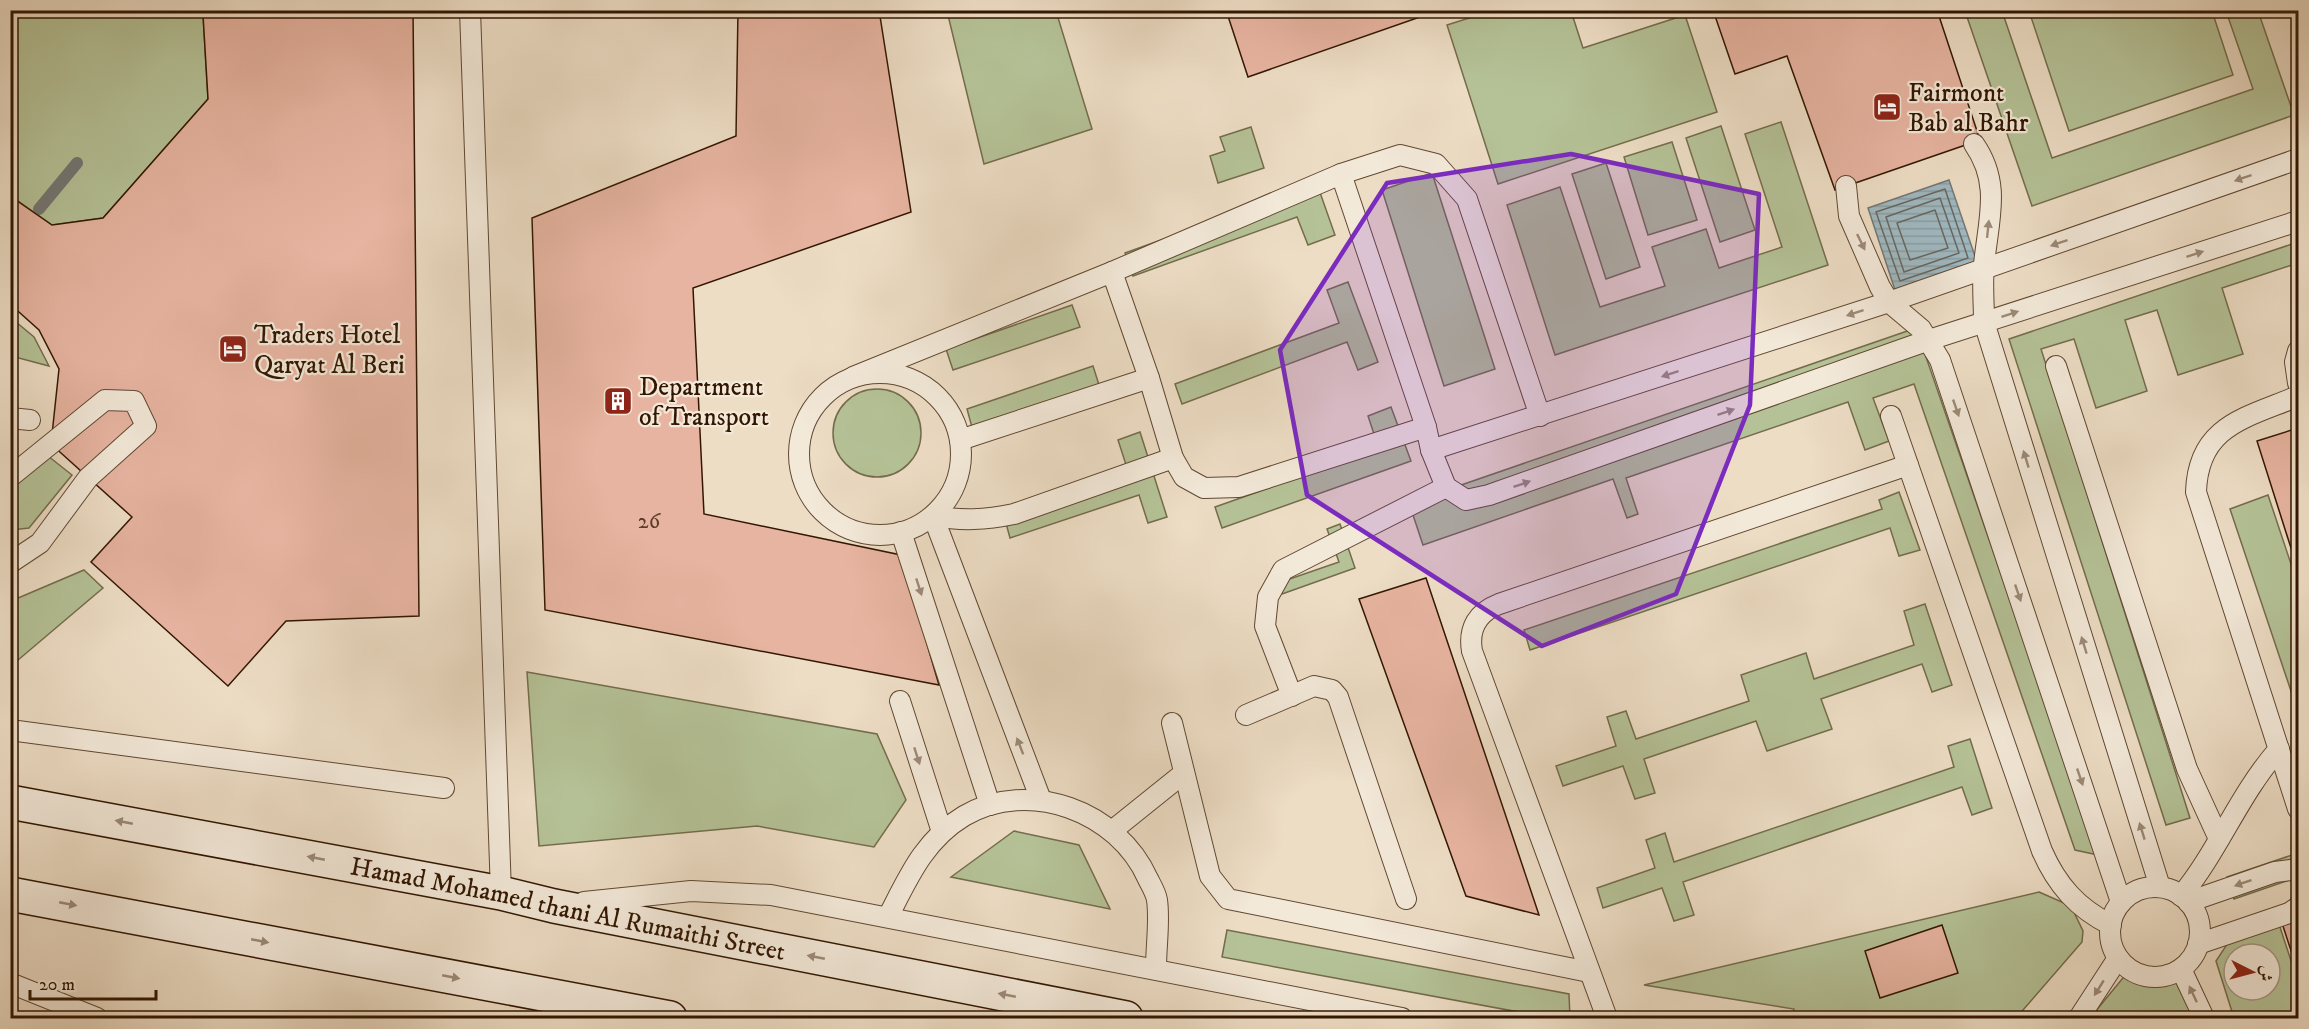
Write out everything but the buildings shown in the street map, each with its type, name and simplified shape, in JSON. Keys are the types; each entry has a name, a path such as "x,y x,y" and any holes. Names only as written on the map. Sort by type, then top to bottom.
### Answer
{"main road":[{"name":"Hamad Mohamed thani Al Rumaithi Street","path":"10,802 501,892 554,906 1126,1018"},
{"path":"10,894 670,1018"}],"lane":[{"path":"470,10 501,892"},
{"path":"1974,144 1985,160 1991,178 1992,197 1983,269 1984,322 2160,887"},
{"path":"853,377 880,373 908,377 932,392 950,413 960,440 960,460 956,481 947,500 933,516 913,529 891,535 866,535 844,527 824,514 810,495 801,473 798,449 804,426 815,405 832,388 853,377 1112,272 1341,174 1400,155 1436,164 1467,198 1540,416"},
{"path":"1431,450 1889,302 2298,159"},
{"path":"1341,174 1426,427 1431,450 1446,487 1466,500 1489,495 1929,340 2298,220"},
{"path":"1846,186 1849,216 1889,302 1921,329 1929,340 1947,382 2121,902"},
{"path":"1112,272 1149,378 1173,458 1184,477 1204,488 1239,487 1426,427"},
{"path":"2298,351 2295,362 2298,383"},
{"path":"2056,366 2187,769 2219,839"},
{"path":"960,440 1149,378"},
{"path":"2298,396 2229,425 2213,437 2196,473 2196,492 2201,511 2298,808"},
{"path":"10,477 105,400 134,401 146,426 88,478 40,543 10,563"},
{"path":"1891,416 2042,851 2061,887 2076,903 2111,925"},
{"path":"933,516 960,520 987,520 1014,514 1173,458"},
{"path":"1607,1018 1472,651 1470,642 1475,622 1490,608 1499,604 1908,465"},
{"path":"1292,696 1265,626 1268,597 1283,570 1446,487"},
{"path":"933,516 1041,800"},
{"path":"901,532 990,805"},
{"path":"1246,715 1314,686 1323,686 1332,690 1338,697 1406,899"},
{"path":"900,700 942,832"},
{"path":"1172,723 1210,876 1228,899 1589,972"},
{"path":"10,730 444,788"},
{"path":"2185,899 2250,785 2279,749"},
{"path":"1113,830 1184,773"},
{"path":"888,916 918,857 942,832 964,816 990,805 1015,800 1041,800 1079,810 1113,830 1140,861 1157,899 1156,968"},
{"path":"2185,899 2275,872 2298,869"},
{"path":"2160,887 2185,899 2198,921 2198,944 2189,962 2181,969 2162,976 2140,975 2128,968 2118,958 2110,936 2114,912 2121,902 2133,893 2146,888 2160,887"},
{"path":"554,906 710,890 771,895 1156,968 1402,1018"},
{"path":"2198,944 2289,913 2298,907"},
{"path":"2079,1018 2118,958"},
{"path":"2181,969 2204,1018"},
{"path":"10,982 97,1018"}],"highlighted area":[{"path":"1571,154 1759,194 1750,405 1676,594 1542,646 1307,495 1280,350 1387,183"}],"green space":[{"path":"11,11 232,11 203,15 208,99 103,218 52,225 11,196"},
{"path":"947,11 1056,11 1092,129 984,164"},
{"path":"1491,11 1571,11 1583,48 1685,15 1717,112 1498,184 1447,25"},
{"path":"1976,11 2002,11 2052,158 2253,89 2226,11 2258,11 2294,115 2032,206 1966,14"},
{"path":"2029,11 2212,11 2233,75 2069,131"},
{"path":"1781,122 1828,265 1555,355 1507,205 1560,187 1600,307 1665,286 1652,247 1706,229 1719,268 1782,247 1745,134"},
{"path":"1721,126 1755,230 1720,242 1686,138"},
{"path":"1251,127 1264,168 1218,183 1210,156 1225,151 1220,137"},
{"path":"1672,142 1697,220 1648,235 1624,157"},
{"path":"1606,163 1640,267 1606,279 1572,174"},
{"path":"1432,173 1495,369 1444,386 1382,190"},
{"path":"1317,184 1335,235 1308,245 1297,217 1133,276 1125,253"},
{"path":"2298,242 2298,263 2222,288 2243,354 2178,375 2157,310 2125,320 2147,391 2096,408 2074,339 2041,349 2190,818 2166,825 2009,339"},
{"path":"1348,282 1378,362 1358,370 1347,342 1182,404 1175,384 1339,323 1327,290"},
{"path":"1072,305 1080,327 953,370 946,349"},
{"path":"10,317 34,337 49,366 11,356"},
{"path":"1916,328 2098,855 2075,850 1914,384 1873,398 1889,441 1865,450 1848,402 1626,478 1638,514 1627,518 1613,479 1423,545 1409,503"},
{"path":"1093,366 1100,388 973,431 967,409"},
{"path":"877,389 902,396 914,408 921,433 914,458 902,470 877,477 852,470 840,458 833,433 840,408 852,396"},
{"path":"1391,407 1411,461 1222,528 1215,507 1379,449 1368,416"},
{"path":"1140,432 1167,517 1148,523 1139,495 1010,538 1004,516 1129,474 1118,440"},
{"path":"38,448 72,475 29,528 11,530 11,474"},
{"path":"1899,492 1920,550 1899,556 1890,528 1530,650 1524,630 1882,509 1879,500"},
{"path":"2268,495 2298,585 2298,611 2293,613 2298,630 2298,712 2230,509"},
{"path":"1340,524 1355,568 1282,594 1278,583 1339,562 1327,529"},
{"path":"84,570 103,588 11,666 11,601"},
{"path":"1925,604 1952,685 1932,692 1922,664 1821,699 1832,729 1767,751 1756,721 1644,759 1655,793 1635,799 1623,766 1563,786 1556,766 1616,746 1607,717 1626,711 1636,739 1749,701 1741,675 1806,653 1814,679 1914,645 1904,611"},
{"path":"527,672 877,734 906,800 874,847 757,826 539,846"},
{"path":"1970,739 1992,808 1972,815 1962,787 1683,882 1694,915 1674,921 1662,888 1603,908 1597,888 1655,868 1646,840 1665,833 1674,862 1954,767 1948,746"},
{"path":"1014,831 1079,845 1110,909 951,877"},
{"path":"2298,853 2298,877 2234,899 2227,877"},
{"path":"2039,892 2071,906 2083,931 2082,942 2016,1018 1792,1018 1794,1009 1644,985"},
{"path":"2276,915 2298,982 2298,1018 2234,1018 2229,1002 2282,1002 2282,942 2228,942 2237,929"},
{"path":"1227,930 1569,994 1570,1018 1551,1018 1222,957"},
{"path":"2222,952 2222,980 2216,961"},
{"path":"2127,973 2181,983 2194,1018 2090,1018"}],"water":[{"path":"1949,180 1977,262 1895,290 1868,208"}],"waterway":[{"path":"39,209 77,163"}],"place":[{"name":"Fairmont Bab al Bahr","path":"1887,107"},
{"name":"Traders Hotel Qaryat Al Beri","path":"233,349"},
{"name":"Department of Transport","path":"618,401"}]}
